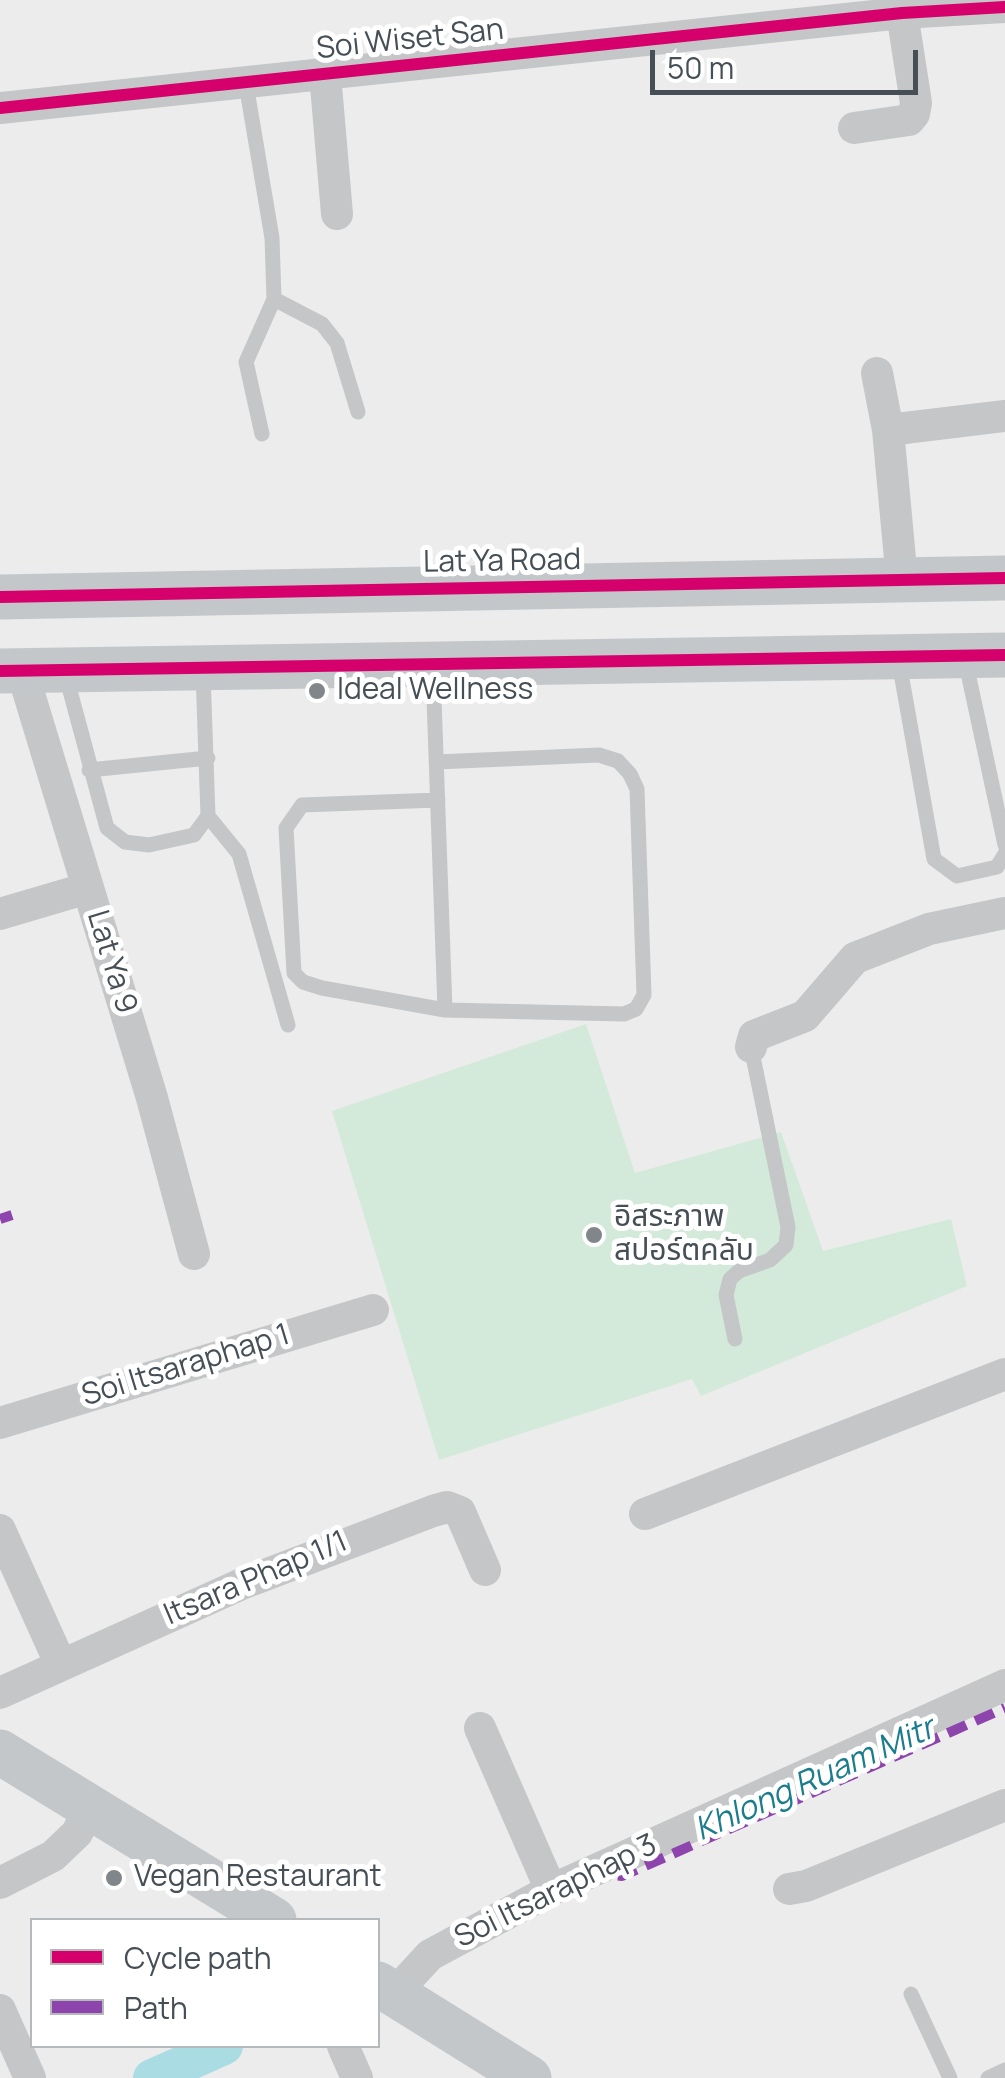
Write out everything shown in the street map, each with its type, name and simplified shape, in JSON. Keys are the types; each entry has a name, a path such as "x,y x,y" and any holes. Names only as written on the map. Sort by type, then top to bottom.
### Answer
{"main road":[{"name":"Lat Ya Road","path":"0,597 1005,578"},
{"path":"29,671 984,655"},
{"path":"0,1752 271,1918"},
{"path":"386,1989 529,2078"}],"street":[{"name":"Soi Wiset San","path":"0,108 959,4 1005,7"},
{"path":"854,128 908,120 914,114 916,103 902,13"},
{"path":"325,74 337,214"},
{"path":"877,373 888,430 902,580"},
{"path":"888,430 1005,416"},
{"name":"Lat Ya 9","path":"29,671 194,1254"},
{"path":"0,914 88,888"},
{"path":"751,1047 754,1036 805,1016 855,958 929,928 1005,913"},
{"name":"Soi Itsaraphap 1","path":"0,1423 372,1310"},
{"path":"645,1514 1005,1374"},
{"name":"Itsara Phap 1/1","path":"0,1693 244,1582 367,1533 447,1507 460,1512 484,1570"},
{"path":"0,1530 60,1664"},
{"name":"Soi Itsaraphap 3","path":"386,1989 430,1955 550,1890 1005,1685"},
{"path":"480,1728 550,1890"},
{"path":"789,1888 806,1886 1005,1804"},
{"path":"0,1883 52,1856 77,1833 90,1809"},
{"path":"0,2010 30,2078"},
{"path":"344,2048 358,2078"}],"lane":[{"path":"246,84 272,238 274,299 246,362 262,434"},
{"path":"274,299 322,324 337,343 358,412"},
{"path":"984,655 1005,845"},
{"path":"898,657 934,859 958,876 997,867 1005,854"},
{"path":"432,664 445,1010"},
{"path":"29,671 88,770 106,828 125,842 149,846 180,841 202,829 208,816 203,668"},
{"path":"436,762 600,754 618,760 630,774 637,807 644,995 636,1009 624,1014 445,1010 322,988 304,982 294,973 286,828 302,805 438,800"},
{"path":"88,770 208,758"},
{"path":"208,816 239,854 288,1025"},
{"path":"735,1339 726,1296 730,1280 739,1270 770,1260 786,1244 788,1227 751,1047"},
{"path":"911,1994 950,2078"},
{"path":"988,2078 1005,2070"}],"green space":[{"name":"อิสระภาพ สปอร์ตคลับ","path":"586,1024 635,1173 781,1132 823,1251 951,1219 967,1286 701,1396 692,1379 439,1460 332,1111"}],"waterway":[{"name":"Khlong Ruam Mitr","path":"152,2078 220,2048"}],"marked path":[{"path":"0,1219 12,1215"},
{"path":"588,1873 622,1876 1005,1708"}],"cycle path":[{"path":"0,108 902,13 1005,7"},
{"path":"0,597 1005,578"},
{"path":"0,671 1005,655"}],"place":[{"name":"Ideal Wellness","path":"317,691"},
{"name":"อิสระภาพ สปอร์ตคลับ","path":"594,1235"},
{"name":"Vegan Restaurant","path":"114,1878"}]}
